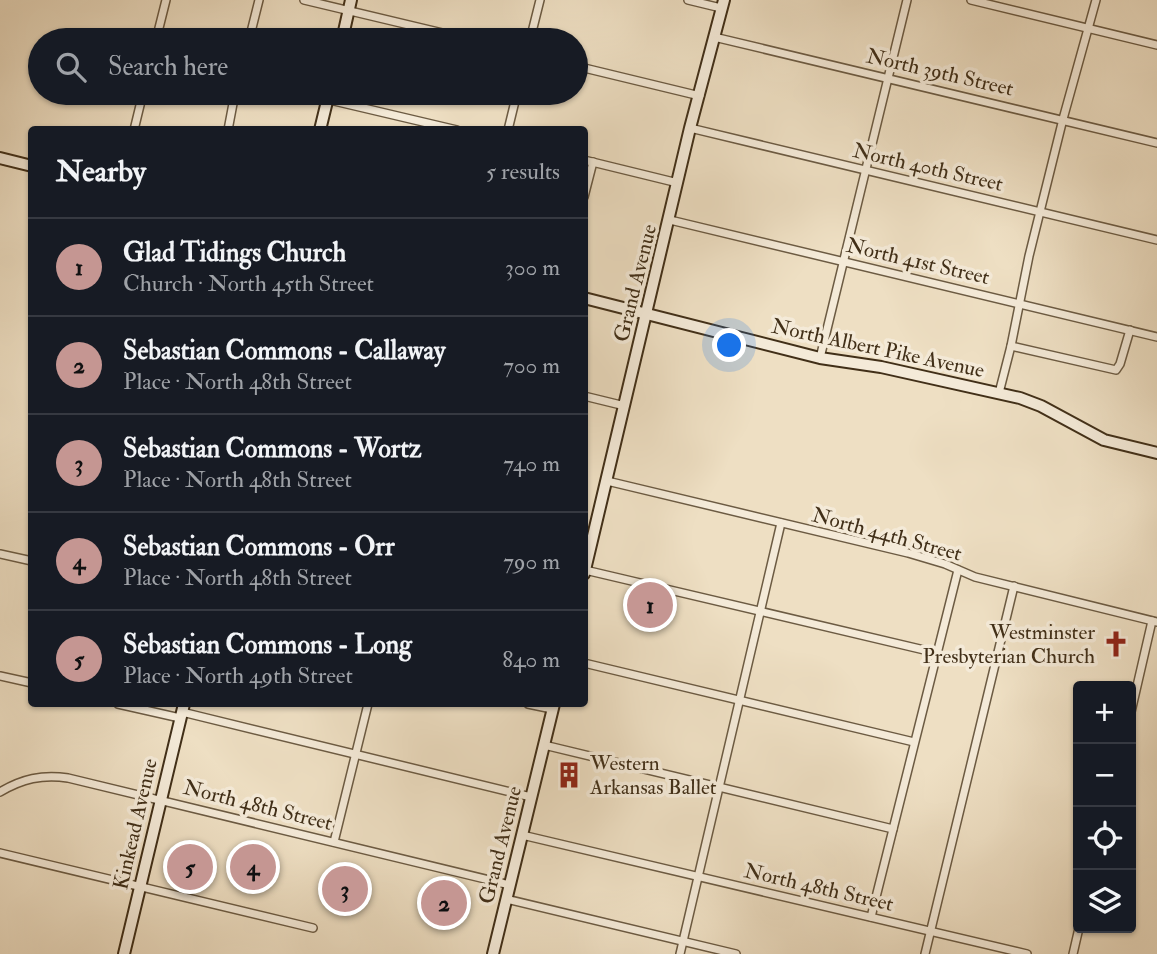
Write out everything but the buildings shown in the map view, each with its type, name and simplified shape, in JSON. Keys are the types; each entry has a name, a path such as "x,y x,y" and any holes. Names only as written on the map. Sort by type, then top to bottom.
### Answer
{"street":[{"path":"159,28 166,0"},
{"path":"252,28 260,0"},
{"path":"304,0 350,5 430,28"},
{"path":"533,28 540,0"},
{"path":"688,0 722,4"},
{"path":"820,358 907,0"},
{"path":"971,0 1157,45"},
{"path":"999,393 1029,256 1096,0"},
{"name":"Grand Avenue","path":"589,532 607,481 722,4"},
{"path":"345,28 350,5"},
{"name":"North 39th Street","path":"714,37 1157,143"},
{"path":"588,68 700,96"},
{"path":"135,126 140,105"},
{"path":"229,126 233,105"},
{"path":"321,126 326,105"},
{"path":"362,105 441,126"},
{"path":"509,126 514,105"},
{"path":"413,126 414,119"},
{"name":"North 40th Street","path":"691,128 1157,240"},
{"path":"0,158 28,165"},
{"path":"588,161 678,183"},
{"path":"588,181 593,162"},
{"name":"North 41st Street","path":"670,220 1157,337"},
{"name":"North Albert Pike Avenue","path":"588,299 820,358 881,367 999,393 1041,406 1104,440 1157,453"},
{"path":"1011,346 1115,370 1120,364 1130,330"},
{"path":"588,397 625,406"},
{"name":"North 44th Street","path":"607,481 908,553 945,564 975,577 1155,622"},
{"path":"680,954 781,523"},
{"path":"0,554 28,560"},
{"path":"871,917 958,570"},
{"path":"588,573 937,653"},
{"path":"925,954 1014,586"},
{"path":"1136,693 1155,622"},
{"path":"588,664 914,743"},
{"path":"0,676 28,682"},
{"path":"145,707 182,711 531,797"},
{"path":"334,842 367,707"},
{"name":"Grand Avenue","path":"493,954 553,707"},
{"name":"Kinkead Avenue","path":"124,954 182,711"},
{"path":"544,745 893,829"},
{"name":"North 48th Street","path":"0,792 35,777 57,776 510,885"},
{"name":"North 48th Street","path":"522,835 1027,954"},
{"path":"0,853 313,928"},
{"path":"506,899 736,954"},
{"path":"1073,954 1078,933"}],"place":[{"name":"Glad Tidings Church","path":"650,605"},
{"name":"Westminster Presbyterian Church","path":"1116,644"},
{"name":"Western Arkansas Ballet","path":"569,775"},
{"name":"Sebastian Commons - Long","path":"190,867"},
{"name":"Sebastian Commons - Orr","path":"253,867"},
{"name":"Sebastian Commons - Wortz","path":"345,889"},
{"name":"Sebastian Commons - Callaway","path":"444,903"}]}
